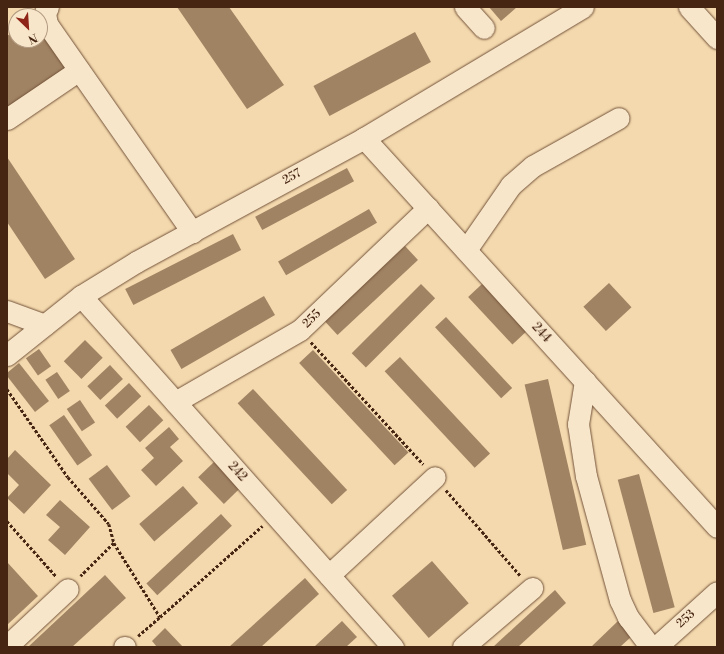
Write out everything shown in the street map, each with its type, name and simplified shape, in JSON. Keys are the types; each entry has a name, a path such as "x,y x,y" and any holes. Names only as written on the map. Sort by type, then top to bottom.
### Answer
{"street":[{"path":"48,7 45,12 47,24 192,232"},
{"path":"465,7 484,28"},
{"name":"257","path":"7,355 81,296 136,262 364,138 583,7"},
{"path":"689,7 717,38"},
{"path":"7,119 79,70"},
{"path":"466,250 511,186 533,166 619,118"},
{"name":"244","path":"364,138 717,527"},
{"name":"255","path":"175,402 300,330 428,208"},
{"name":"242","path":"81,296 393,647"},
{"path":"7,311 45,325"},
{"path":"585,381 578,424 586,476 620,600 628,617 651,647"},
{"path":"329,575 435,477"},
{"path":"463,647 532,588"},
{"path":"7,646 68,589"},
{"name":"253","path":"656,647 717,592"}],"path":[{"path":"300,330 435,477 532,588"},
{"path":"7,389 68,477 109,524 114,543 160,617"},
{"path":"124,647 160,617 275,514"},
{"path":"7,521 68,589 114,543"}],"building":[{"path":"177,7 229,7 284,85 247,109"},
{"path":"489,7 517,7 501,21"},
{"path":"415,32 431,62 329,116 313,86"},
{"path":"8,35 8,48 48,48 48,42 65,68 7,107"},
{"path":"7,157 75,259 45,279 7,222"},
{"path":"347,168 354,181 262,230 255,217"},
{"path":"369,209 377,223 286,275 278,262"},
{"path":"233,234 241,250 133,305 125,289"},
{"path":"405,246 418,260 338,335 325,321"},
{"path":"609,283 632,307 606,331 583,307"},
{"path":"421,284 435,298 366,367 352,353"},
{"path":"482,284 526,332 512,344 468,297"},
{"path":"264,296 275,315 181,369 170,350"},
{"path":"446,317 512,388 501,398 435,327"},
{"path":"85,340 103,358 81,379 64,361"},
{"path":"39,349 51,366 38,375 26,358"},
{"path":"313,350 408,452 395,465 299,363"},
{"path":"400,357 490,454 475,468 385,371"},
{"path":"19,363 49,401 35,412 7,376 7,373"},
{"path":"110,365 123,379 100,400 87,386"},
{"path":"57,372 70,391 58,399 45,380"},
{"path":"548,379 586,545 563,550 525,384"},
{"path":"129,383 141,396 117,419 105,406"},
{"path":"253,389 347,490 332,504 238,403"},
{"path":"80,400 95,422 82,431 67,409"},
{"path":"149,405 163,420 140,442 126,427"},
{"path":"64,415 92,455 77,465 49,425"},
{"path":"169,427 179,439 170,447 183,461 156,486 141,470 154,458 145,448"},
{"path":"15,450 51,485 24,514 7,498 19,485 7,473 7,459"},
{"path":"214,462 240,489 224,504 198,477"},
{"path":"107,465 130,496 112,510 89,479"},
{"path":"639,474 675,607 653,613 618,480"},
{"path":"183,486 198,503 154,541 139,524"},
{"path":"60,500 90,527 65,555 48,540 60,527 46,515"},
{"path":"221,514 232,526 157,595 146,584"},
{"path":"432,561 469,603 429,638 392,596"},
{"path":"7,562 38,596 7,625"},
{"path":"105,575 126,598 72,647 28,647"},
{"path":"305,578 319,594 261,647 229,647"},
{"path":"555,590 566,603 518,647 493,647"},
{"path":"342,621 357,637 346,647 314,647"},
{"path":"618,621 632,636 620,647 591,647"},
{"path":"165,628 183,647 157,647 152,641"}]}
